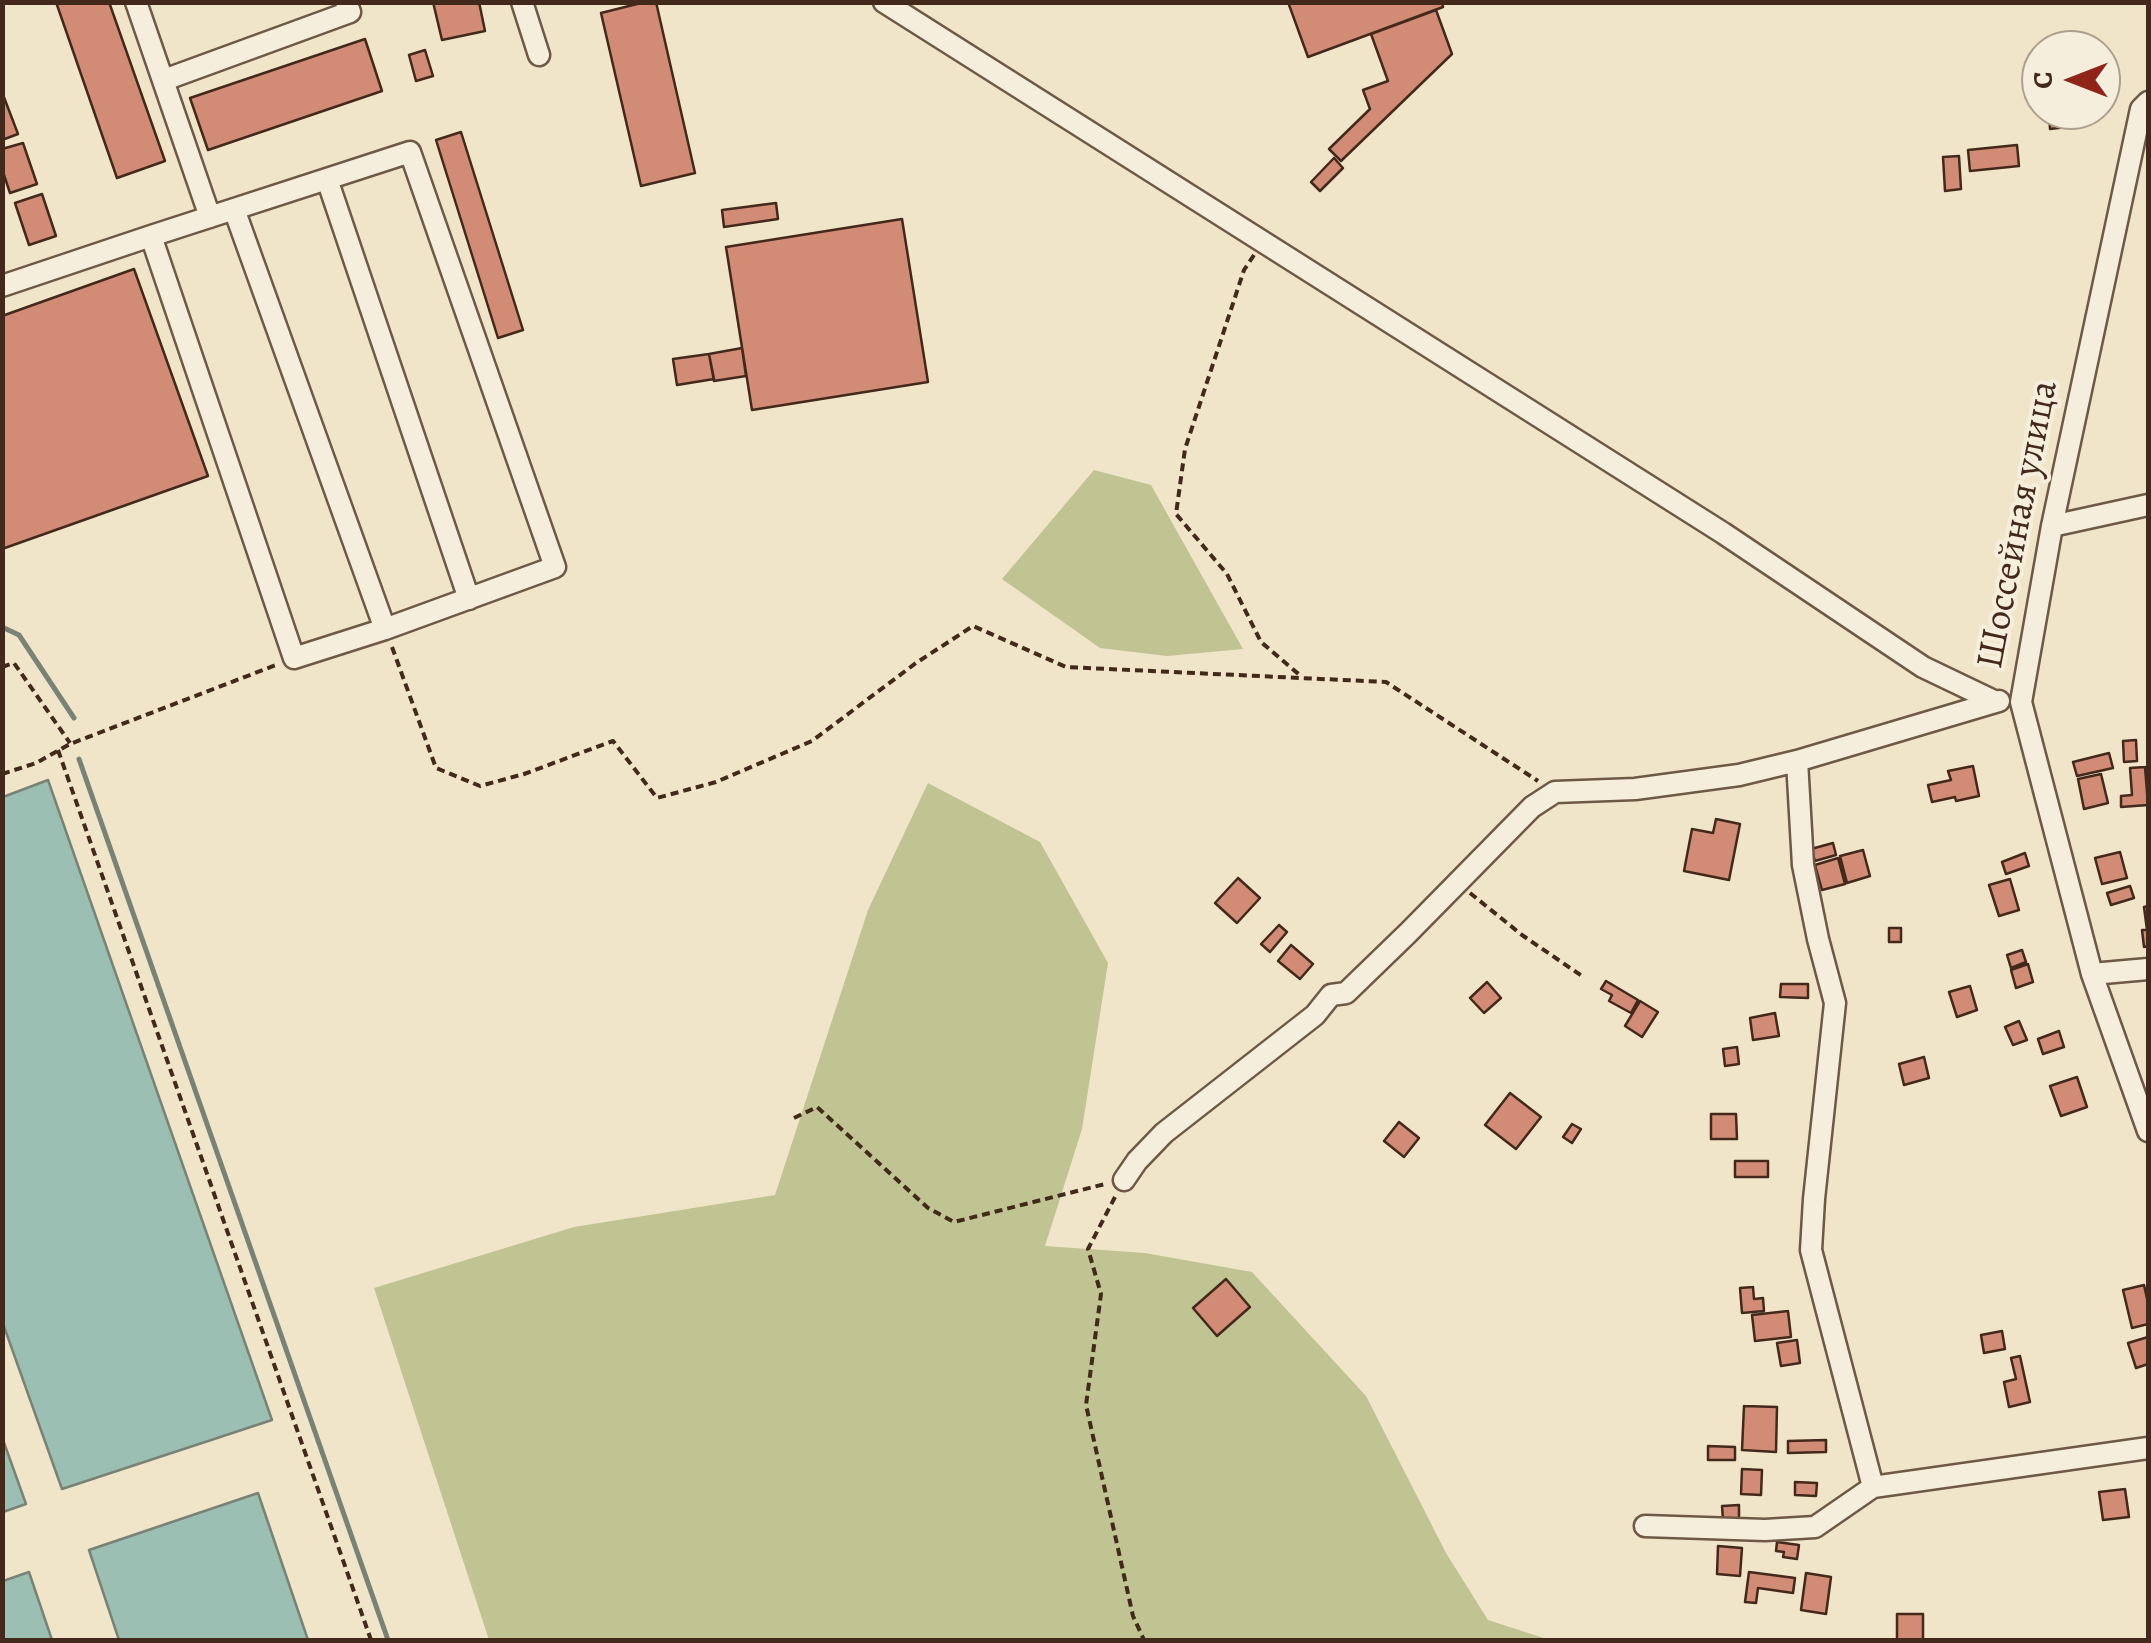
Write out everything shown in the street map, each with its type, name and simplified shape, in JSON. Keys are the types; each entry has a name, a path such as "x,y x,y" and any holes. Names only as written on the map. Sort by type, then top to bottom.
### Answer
{"street":[{"path":"136,2 210,217"},
{"path":"164,80 350,12 346,2"},
{"path":"522,2 539,56"},
{"path":"884,2 1707,523 1924,666 1994,701"},
{"name":"Шоссейная улица","path":"2148,102 2141,109 2052,526 2021,702 2092,974 2148,1131"},
{"path":"2,286 151,236 410,152 555,567 294,658 151,236"},
{"path":"327,180 469,599"},
{"path":"234,209 385,629"},
{"path":"2052,526 2148,504"},
{"path":"1124,1180 1137,1160 1164,1133 1275,1048 1332,995 1346,993 1532,807 1555,792 1635,788 1739,775 1994,701 2021,702"},
{"path":"1797,761 1803,864 1836,1003 1811,1250 1873,1487"},
{"path":"2092,974 2148,968"},
{"path":"1645,1526 1765,1530 1815,1527 1873,1487 2148,1448"}],"path":[{"path":"1263,243 1244,270 1185,449 1176,514 1227,574 1261,642 1302,677"},
{"path":"385,629 436,768 480,786 612,741 657,798 716,782 812,741 972,626 1066,666 1386,682 1555,792"},
{"path":"2,774 294,658"},
{"path":"2,667 14,663 70,744"},
{"path":"58,750 371,1640"},
{"path":"1456,882 1582,976"},
{"path":"794,1118 817,1107 928,1208 954,1222 1124,1180"},
{"path":"1124,1180 1088,1248 1101,1294 1086,1405 1134,1616 1144,1640"}],"green space":[{"path":"1094,470 1151,485 1243,649 1167,656 1100,648 1002,579"},
{"path":"928,783 1040,842 1108,963 1082,1129 1045,1246 1145,1253 1252,1272 1366,1396 1446,1553 1488,1620 1550,1640 489,1640 374,1288 574,1227 775,1195 868,910"}],"water":[{"path":"48,780 272,1420 62,1489 2,1321 3,797"},
{"path":"2,1437 26,1504 3,1512 2,1512"},
{"path":"258,1493 308,1640 119,1640 89,1550"},
{"path":"29,1572 52,1640 3,1640 3,1581"}],"building":[{"path":"56,2 109,2 165,161 117,178"},
{"path":"433,2 479,2 485,31 442,40"},
{"path":"656,2 695,173 641,186 601,13"},
{"path":"1288,2 1442,2 1443,7 1308,57"},
{"path":"1436,10 1452,54 1341,161 1329,149 1370,109 1363,90 1388,81 1371,34"},
{"path":"365,39 382,91 208,150 190,98"},
{"path":"425,50 433,76 416,81 409,55"},
{"path":"2,92 18,134 2,140"},
{"path":"461,132 523,330 498,338 436,140"},
{"path":"23,143 37,184 10,193 2,169 2,149"},
{"path":"2017,145 2019,166 1970,171 1968,150"},
{"path":"1959,156 1961,189 1945,191 1943,157"},
{"path":"1334,158 1343,168 1320,191 1311,182"},
{"path":"42,194 56,236 29,245 15,203"},
{"path":"776,203 778,219 724,227 722,210"},
{"path":"902,219 928,382 752,410 726,247"},
{"path":"134,269 208,476 2,549 2,316"},
{"path":"742,348 746,376 714,381 709,354"},
{"path":"709,354 714,379 677,385 673,359"},
{"path":"2136,740 2137,761 2124,762 2123,741"},
{"path":"2109,753 2113,768 2077,776 2073,762"},
{"path":"1973,766 1979,796 1932,802 1928,785 1951,780 1948,771"},
{"path":"2145,767 2148,805 2121,807 2121,796 2132,795 2130,768"},
{"path":"2101,774 2108,803 2084,809 2078,779"},
{"path":"1716,819 1740,824 1729,880 1684,871 1692,829 1713,833"},
{"path":"1833,843 1836,855 1815,861 1811,849"},
{"path":"1863,850 1870,876 1847,883 1840,856"},
{"path":"2120,852 2127,878 2102,884 2095,858"},
{"path":"2025,853 2029,866 2006,874 2002,862"},
{"path":"1838,858 1845,884 1822,890 1815,865"},
{"path":"1238,878 1260,898 1237,923 1215,903"},
{"path":"2010,879 2019,910 1999,916 1989,885"},
{"path":"2130,886 2134,898 2111,905 2107,893"},
{"path":"2148,906 2148,946 2144,947 2144,907"},
{"path":"1279,925 1287,932 1270,952 1261,944"},
{"path":"1889,928 1901,928 1901,942 1889,942"},
{"path":"1291,945 1313,964 1300,979 1278,961"},
{"path":"2022,950 2026,962 2011,968 2007,955"},
{"path":"2028,964 2033,982 2016,988 2011,970"},
{"path":"1606,981 1638,1000 1631,1013 1609,1001 1612,995 1601,989"},
{"path":"1487,982 1501,998 1484,1013 1470,998"},
{"path":"1781,984 1808,984 1808,998 1780,997"},
{"path":"1970,986 1977,1010 1957,1017 1949,992"},
{"path":"1640,1001 1658,1012 1642,1037 1625,1026"},
{"path":"1775,1013 1779,1036 1753,1040 1750,1018"},
{"path":"2019,1021 2027,1040 2013,1045 2005,1027"},
{"path":"2059,1031 2064,1047 2043,1054 2038,1039"},
{"path":"1737,1047 1739,1064 1725,1066 1723,1049"},
{"path":"1924,1057 1929,1078 1904,1085 1899,1064"},
{"path":"2077,1077 2087,1107 2061,1116 2050,1086"},
{"path":"1510,1093 1541,1117 1516,1149 1485,1125"},
{"path":"1711,1114 1736,1114 1737,1139 1711,1139"},
{"path":"1399,1122 1419,1138 1404,1157 1384,1141"},
{"path":"1572,1124 1581,1129 1572,1143 1563,1137"},
{"path":"1735,1161 1768,1161 1768,1177 1735,1177"},
{"path":"1226,1279 1250,1307 1217,1336 1193,1308"},
{"path":"2144,1285 2148,1324 2132,1328 2123,1290"},
{"path":"1753,1287 1754,1299 1763,1298 1764,1311 1742,1313 1740,1288"},
{"path":"1788,1311 1791,1337 1755,1341 1752,1315"},
{"path":"2002,1331 2005,1349 1984,1353 1981,1335"},
{"path":"2148,1337 2148,1364 2136,1368 2128,1343"},
{"path":"1797,1340 1800,1363 1781,1366 1777,1343"},
{"path":"2020,1356 2030,1402 2009,1407 2004,1382 2016,1379 2011,1358"},
{"path":"1744,1406 1777,1407 1776,1452 1742,1450"},
{"path":"1826,1440 1826,1452 1788,1453 1788,1441"},
{"path":"1708,1446 1735,1447 1735,1460 1708,1460"},
{"path":"1742,1469 1762,1470 1761,1495 1741,1494"},
{"path":"1795,1482 1817,1483 1816,1496 1795,1495"},
{"path":"2125,1489 2129,1517 2103,1520 2099,1492"},
{"path":"1739,1505 1739,1520 1723,1520 1722,1506"},
{"path":"1777,1542 1799,1545 1797,1559 1783,1557 1784,1552 1776,1551"},
{"path":"1718,1546 1742,1548 1740,1576 1717,1574"},
{"path":"1749,1572 1795,1578 1793,1593 1758,1588 1756,1603 1745,1602"},
{"path":"1806,1573 1831,1577 1826,1614 1801,1610"},
{"path":"1897,1614 1923,1614 1923,1640 1897,1640"}],"waterway":[{"path":"2,627 19,635 74,718"},
{"path":"79,759 388,1640"}]}
